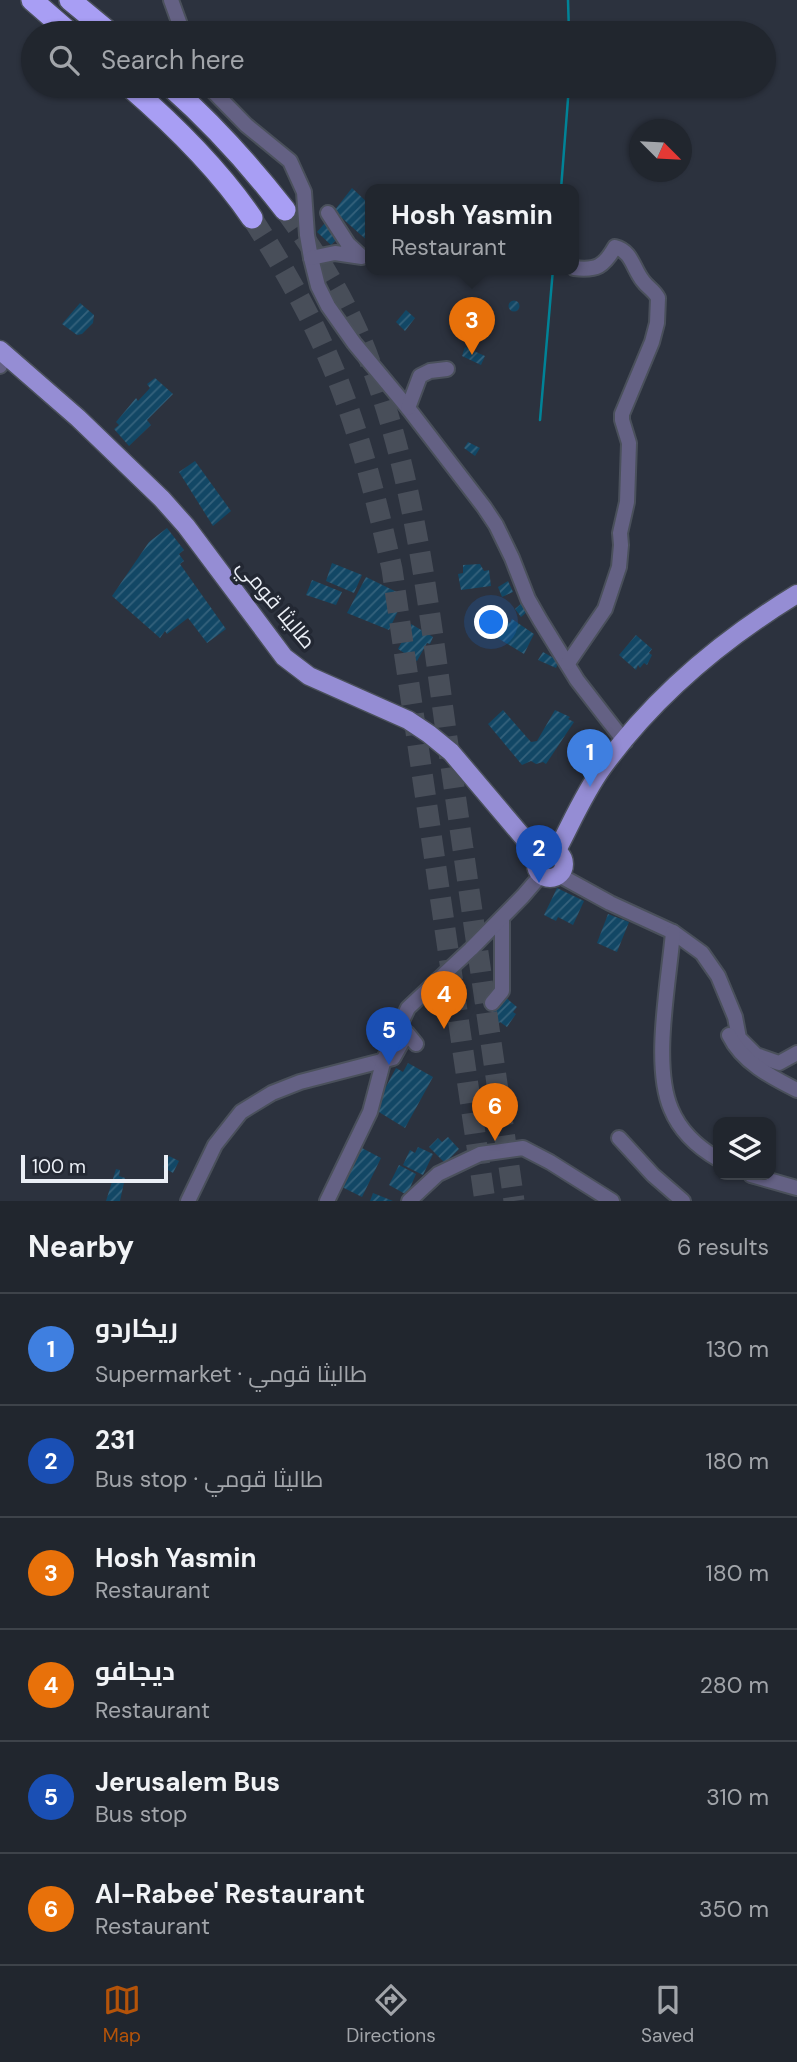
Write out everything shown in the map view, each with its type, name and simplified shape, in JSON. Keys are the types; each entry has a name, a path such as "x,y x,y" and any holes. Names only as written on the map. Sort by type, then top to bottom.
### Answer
{"highway":[{"path":"32,0 56,21"},
{"path":"70,0 95,21"},
{"path":"142,98 188,141 235,192 251,218"},
{"path":"183,98 209,121 258,175 285,210"}],"main road":[{"name":"طاليثا قومي","path":"1,356 78,418 162,499 186,526 284,657 309,676 408,720 429,734 452,752 547,854"},
{"path":"547,854 561,856 564,863 550,875 536,864 547,854 602,768 643,718 714,651 756,619 797,594"}],"street":[{"path":"171,0 179,21"},
{"path":"220,98 246,125 290,161 304,192 311,258 318,286 328,306 496,525 528,599 577,680 625,742"},
{"path":"311,258 335,253 362,257 348,244 328,213"},
{"path":"568,663 605,609 619,567 620,533 627,502 629,443 622,414 652,342 657,323 658,298 643,282 630,257 621,248 615,247 604,264 579,268"},
{"path":"408,408 420,376 430,371 447,369"},
{"path":"327,1201 370,1112 384,1059 408,1008 550,875 673,932 702,953 718,976 735,1017 739,1038 757,1055 779,1063 797,1053"},
{"path":"492,1003 502,991 502,918"},
{"path":"673,932 663,1044 664,1087 671,1111 687,1135 713,1156"},
{"path":"735,1017 729,1036 739,1053 797,1090"},
{"path":"188,1201 215,1145 241,1112 272,1093 300,1082 393,1058 407,1033 416,1044"},
{"path":"619,1138 653,1175 683,1201"},
{"path":"409,1201 438,1174 480,1154 523,1147 612,1201"},
{"path":"769,1180 797,1188"}],"building":[{"path":"352,188 365,200 365,239 334,211"},
{"path":"325,223 340,236 331,245 317,232"},
{"path":"514,300 520,306 514,312 508,306"},
{"path":"80,303 94,315 93,323 82,334 77,335 62,324"},
{"path":"406,310 415,318 405,331 396,322"},
{"path":"465,347 485,356 481,365 462,356"},
{"path":"155,378 173,394 147,420 151,425 129,446 114,429 119,425 116,422 136,398 138,401 150,388 147,384"},
{"path":"468,442 480,448 475,456 464,448"},
{"path":"195,461 231,511 213,526 179,472"},
{"path":"167,528 184,550 179,554 184,561 180,564 226,629 207,643 188,618 167,634 165,631 160,638 112,596 149,542"},
{"path":"332,563 362,575 354,593 326,581"},
{"path":"480,564 484,571 489,570 491,586 461,590 458,574 463,573 463,565"},
{"path":"366,577 405,596 389,630 347,613"},
{"path":"312,580 342,592 336,605 306,595"},
{"path":"508,581 513,592 502,597 498,587"},
{"path":"523,602 529,610 521,617 515,609"},
{"path":"499,618 510,623 512,619 534,634 524,654 491,634"},
{"path":"411,624 433,637 417,661 398,649"},
{"path":"636,635 652,649 649,653 652,655 647,665 644,663 640,668 638,665 636,670 619,655"},
{"path":"543,652 559,661 556,668 538,660"},
{"path":"503,710 531,742 537,741 555,710 574,722 546,764 531,761 522,765 488,724"},
{"path":"557,888 584,901 573,925 558,917 556,921 544,915"},
{"path":"608,914 629,922 617,952 597,943"},
{"path":"504,996 517,1007 513,1012 516,1014 507,1027 488,1017"},
{"path":"408,1063 433,1077 405,1128 374,1109 396,1068 403,1072"},
{"path":"448,1137 459,1149 445,1163 429,1147 438,1138 442,1142"},
{"path":"418,1147 433,1154 423,1175 403,1165 410,1150 415,1153"},
{"path":"362,1148 381,1158 362,1197 338,1185 354,1152 359,1154"},
{"path":"169,1156 179,1161 173,1173 163,1167"},
{"path":"399,1165 416,1174 407,1195 389,1185"},
{"path":"116,1169 120,1170 119,1176 125,1178 120,1201 106,1201"},
{"path":"373,1193 393,1201 370,1201"}],"waterway":[{"path":"568,0 569,21"},
{"path":"561,184 568,98"},
{"path":"540,420 552,275"}],"tunnel":[{"path":"285,210 322,264 353,322 370,362 401,460 430,613 514,1201"},
{"path":"252,218 303,306 336,375 359,441 382,526 392,569 485,1201"}],"place":[{"name":"Hosh Yasmin","path":"472,355"},
{"name":"ريكاردو","path":"590,787"},
{"name":"231","path":"539,883"},
{"name":"ديجافو","path":"444,1029"},
{"name":"Jerusalem Bus","path":"389,1065"},
{"name":"Al-Rabee' Restaurant","path":"495,1141"}]}
